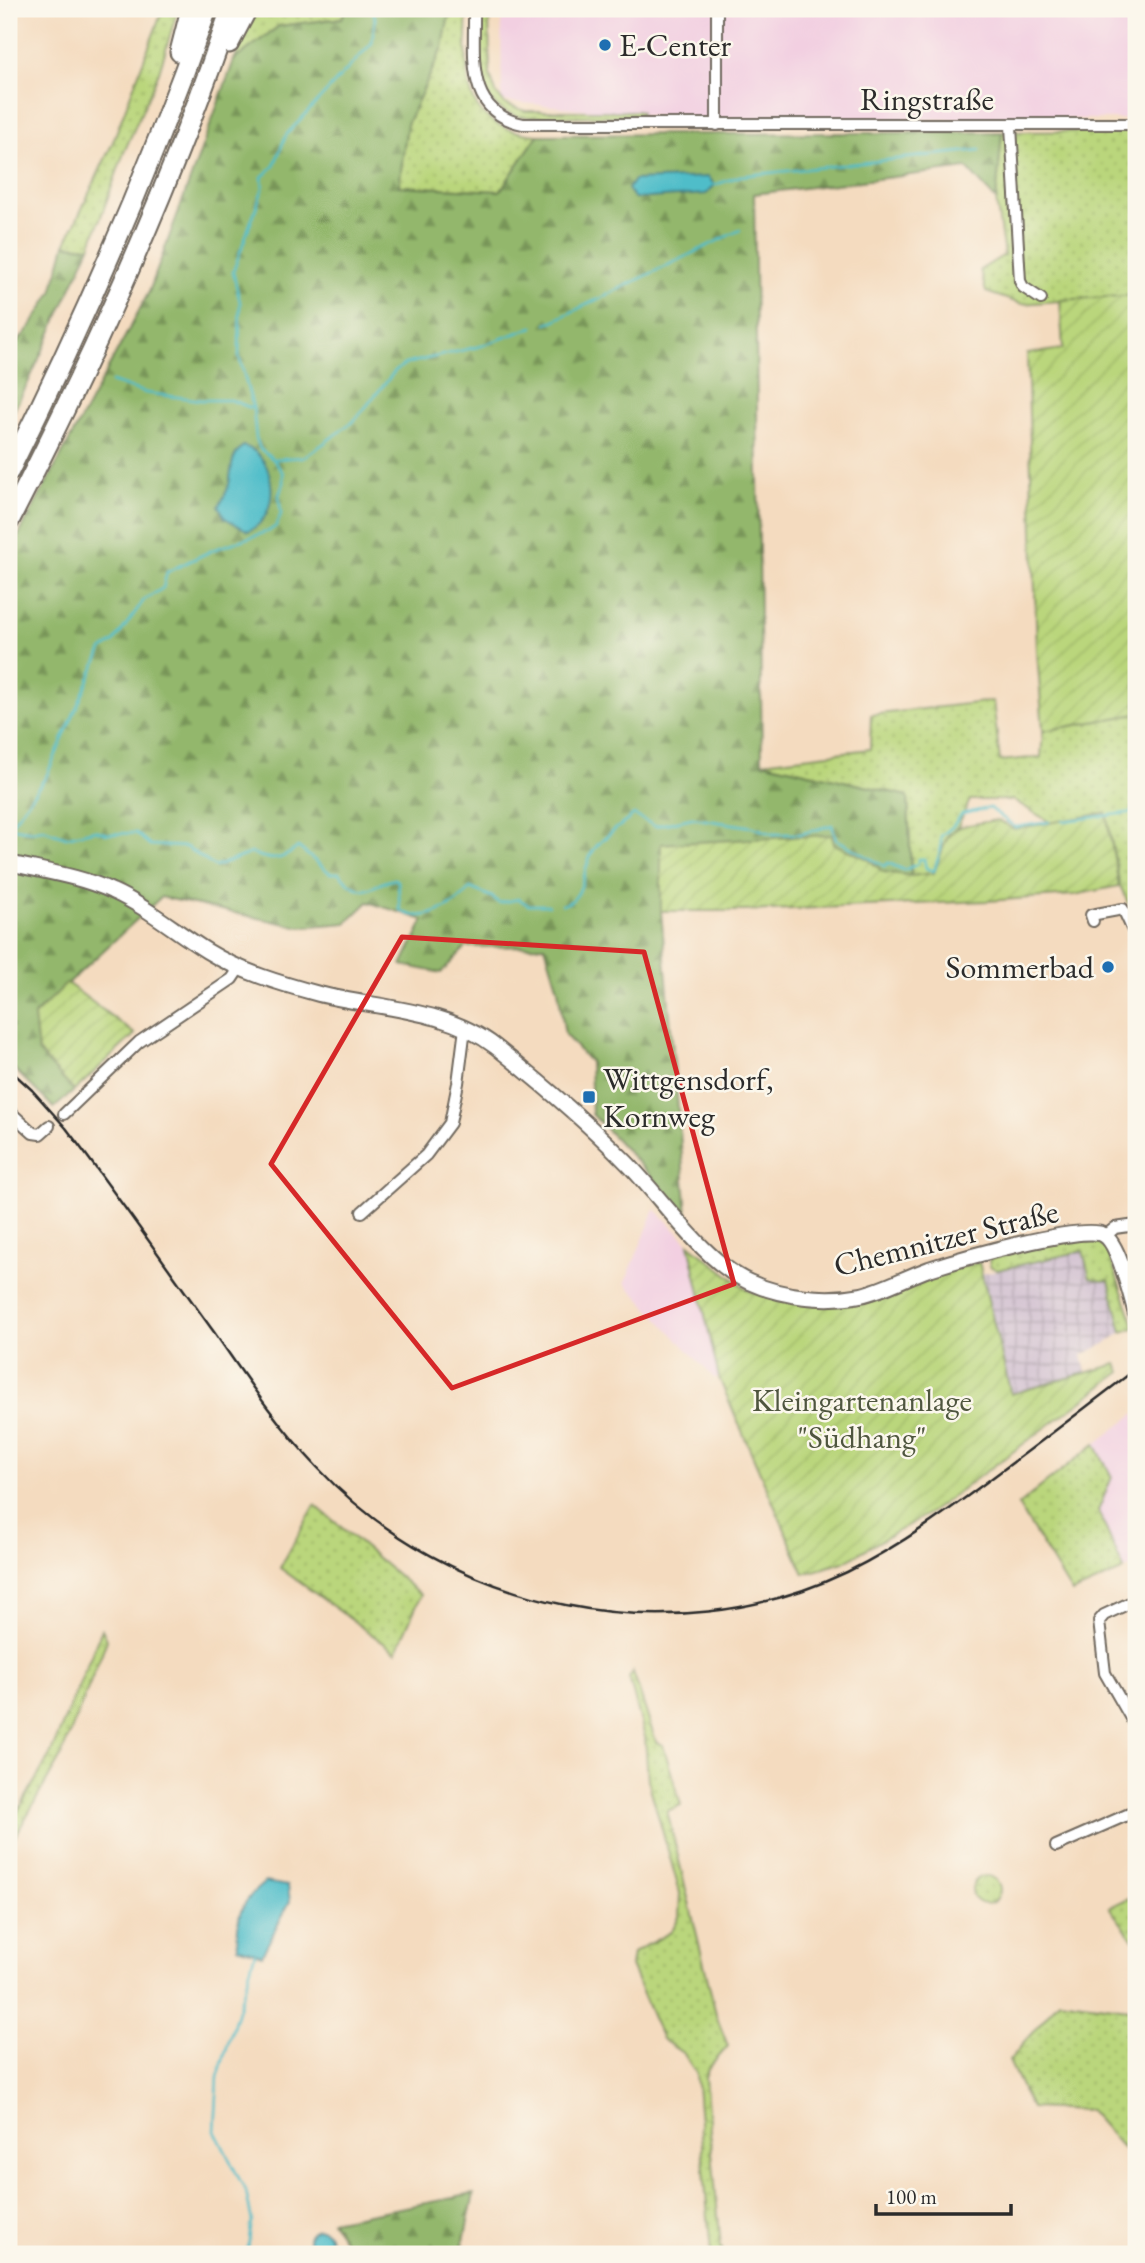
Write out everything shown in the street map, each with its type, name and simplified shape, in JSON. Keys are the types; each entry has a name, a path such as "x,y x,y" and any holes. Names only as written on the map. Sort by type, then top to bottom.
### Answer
{"highway":[{"path":"150,160 151,131 179,53 191,9"},
{"path":"9,471 80,325 150,160 207,9"},
{"path":"9,521 48,446 115,300 212,66 231,9"},
{"path":"212,66 235,33 247,9"}],"street":[{"name":"Ringstraße","path":"474,9 477,82 481,94 489,107 509,121 523,124 1136,124"},
{"path":"717,9 718,125"},
{"path":"1011,126 1020,281 1023,287 1041,299"},
{"name":"Chemnitzer Straße","path":"9,863 110,890 209,952 240,967 313,992 436,1017 465,1028 492,1044 544,1086 627,1162 685,1228 729,1270 766,1289 819,1298 854,1296 934,1268 1028,1243 1084,1232 1105,1236 1114,1246 1136,1314"},
{"path":"1093,921 1091,915 1123,909 1136,937"},
{"path":"64,1114 139,1042 232,979 240,967"},
{"path":"362,1212 426,1155 450,1123 465,1028"},
{"path":"9,1111 33,1133 40,1134 49,1126"},
{"path":"1105,1236 1115,1228 1136,1225"},
{"path":"1136,1600 1104,1615 1099,1621 1105,1672 1136,1727"},
{"path":"1056,1846 1136,1811"}],"highlighted area":[{"path":"402,937 644,952 734,1284 452,1388 271,1164"}],"shaded area":[{"path":"501,9 1136,9 1136,119 685,119 502,101"},
{"path":"655,1209 689,1244 719,1378 714,1378 625,1283"},
{"path":"1083,1251 1090,1278 1109,1280 1122,1332 1082,1355 1086,1373 1011,1394 982,1274"},
{"path":"1136,1413 1136,1565 1124,1570 1098,1511 1112,1477 1095,1444"}],"green space":[{"path":"163,9 178,9 159,72 125,150 90,247 65,245 112,144"},
{"path":"257,9 346,9 342,18 279,26 234,60"},
{"path":"346,9 450,9 443,47 407,124 399,186 500,191 538,135 1002,132 996,200 967,168 754,194 762,762 908,796 911,876 883,872 868,859 833,844 831,835 662,844 661,911 687,1214 592,1114 590,1062 565,1035 558,989 545,946 466,947 441,973 402,965 424,920 368,902 346,923 300,927 161,897 34,1015 38,1051 74,1091 54,1108 9,1064 9,553 149,292 234,60 279,26 342,18"},
{"path":"450,9 466,9 468,75 471,93 479,109 492,121 511,130 538,135 500,191 398,186 407,124 443,47"},
{"path":"480,9 489,9 490,75 496,93 505,104 525,111 638,111 641,112 640,116 519,117 500,109 487,95 480,71"},
{"path":"1136,131 1136,295 1021,304 986,292 980,270 1004,255 996,200 1002,132"},
{"path":"65,245 90,247 9,420 9,352 31,326 52,292"},
{"path":"1136,295 1136,714 1043,731 1037,651 1027,354 1063,349 1060,300"},
{"path":"993,701 1000,761 1041,757 1043,731 1136,714 1136,919 1120,886 1106,813 1053,824 1013,800 970,800 958,826 947,836 934,874 911,876 908,796 762,762 870,749 871,715"},
{"path":"1106,813 1119,886 1074,895 987,901 745,911 661,911 661,844 832,835 834,844 868,859 883,872 911,876 934,873 948,837 960,827 998,820 1014,829"},
{"path":"67,983 135,1034 74,1091 38,1051 34,1016"},
{"path":"1075,1238 1095,1240 1107,1249 1135,1328 1122,1332 1109,1280 1090,1278 1083,1251 997,1270 990,1266 989,1260 992,1258"},
{"name":"Kleingartenanlage \"Südhang\"","path":"689,1244 749,1291 811,1304 842,1305 877,1296 929,1275 979,1262 1011,1394 1117,1364 1121,1372 931,1512 843,1562 804,1574 719,1378"},
{"path":"1095,1444 1112,1477 1098,1511 1124,1570 1072,1593 1018,1505"},
{"path":"315,1505 421,1595 396,1652 280,1568"},
{"path":"102,1629 107,1640 61,1756 9,1847 9,1827 50,1755"},
{"path":"633,1672 656,1742 663,1745 681,1805 667,1811 717,2018 728,2046 708,2069 705,2078 721,2247 724,2254 711,2254 696,2073 684,2054 662,2039 631,1966 633,1953 671,1932 679,1917 680,1893 648,1780 645,1737 629,1678"},
{"path":"986,1876 996,1880 1000,1890 996,1900 986,1904 976,1900 972,1890 976,1880"},
{"path":"1136,1895 1136,1943 1109,1907"},
{"path":"1059,2000 1136,2010 1136,2163 1089,2110 1031,2108 1009,2061"},
{"path":"474,2194 461,2254 336,2254 348,2246 331,2221"}],"water":[{"path":"708,177 715,185 706,194 635,199 628,189 634,180"},
{"path":"243,446 255,451 263,461 269,473 271,487 271,501 266,513 259,524 248,531 225,518 219,506 228,487 234,459"},
{"path":"265,1882 288,1886 290,1901 262,1955 238,1947 238,1927 245,1903"},
{"path":"319,2229 327,2232 330,2240 327,2248 319,2251 311,2248 308,2240 311,2232"}],"waterway":[{"path":"9,827 46,777 102,650 114,642 144,600 163,588 167,572 215,549 269,531 276,526 281,514 279,495 283,473 273,459 260,449 256,438 253,408 239,356 240,302 233,272 263,188 262,177 274,166 286,135 372,43 375,18 373,9"},
{"path":"715,185 740,176 980,150"},
{"path":"547,324 740,230"},
{"path":"275,459 304,457 323,444 356,419 395,371 405,364 481,346 533,327"},
{"path":"111,382 146,393 201,400 231,400 251,408"},
{"path":"562,905 576,897 589,858 596,846 634,815 655,826 692,818 753,827 773,834 801,834 832,825 836,839 884,866 888,863 904,870 918,864 919,859 924,859 926,868 934,871 941,849 941,836 962,814 990,808 1015,827 1049,822"},
{"path":"1063,821 1136,812"},
{"path":"9,827 32,831 43,829 66,837 95,830 107,834 136,833 150,845 186,847 215,867 251,853 264,858 281,858 298,847 330,873 339,873 360,889 366,890 395,879 398,881 400,910 418,916 438,912 456,902 470,888 492,897 499,903 519,899 528,905 548,905"},
{"path":"247,2254 252,2221 246,2192 215,2131 218,2077 255,1953"}],"railway":[{"path":"9,1069 66,1128 263,1401 317,1467 371,1516 431,1556 496,1585 566,1605 637,1614 708,1612 779,1598 847,1572 907,1538 945,1512 1136,1369"}],"place":[{"name":"E-Center","path":"605,45"},
{"name":"Sommerbad","path":"1108,967"},
{"name":"Wittgensdorf, Kornweg","path":"589,1097"}]}
